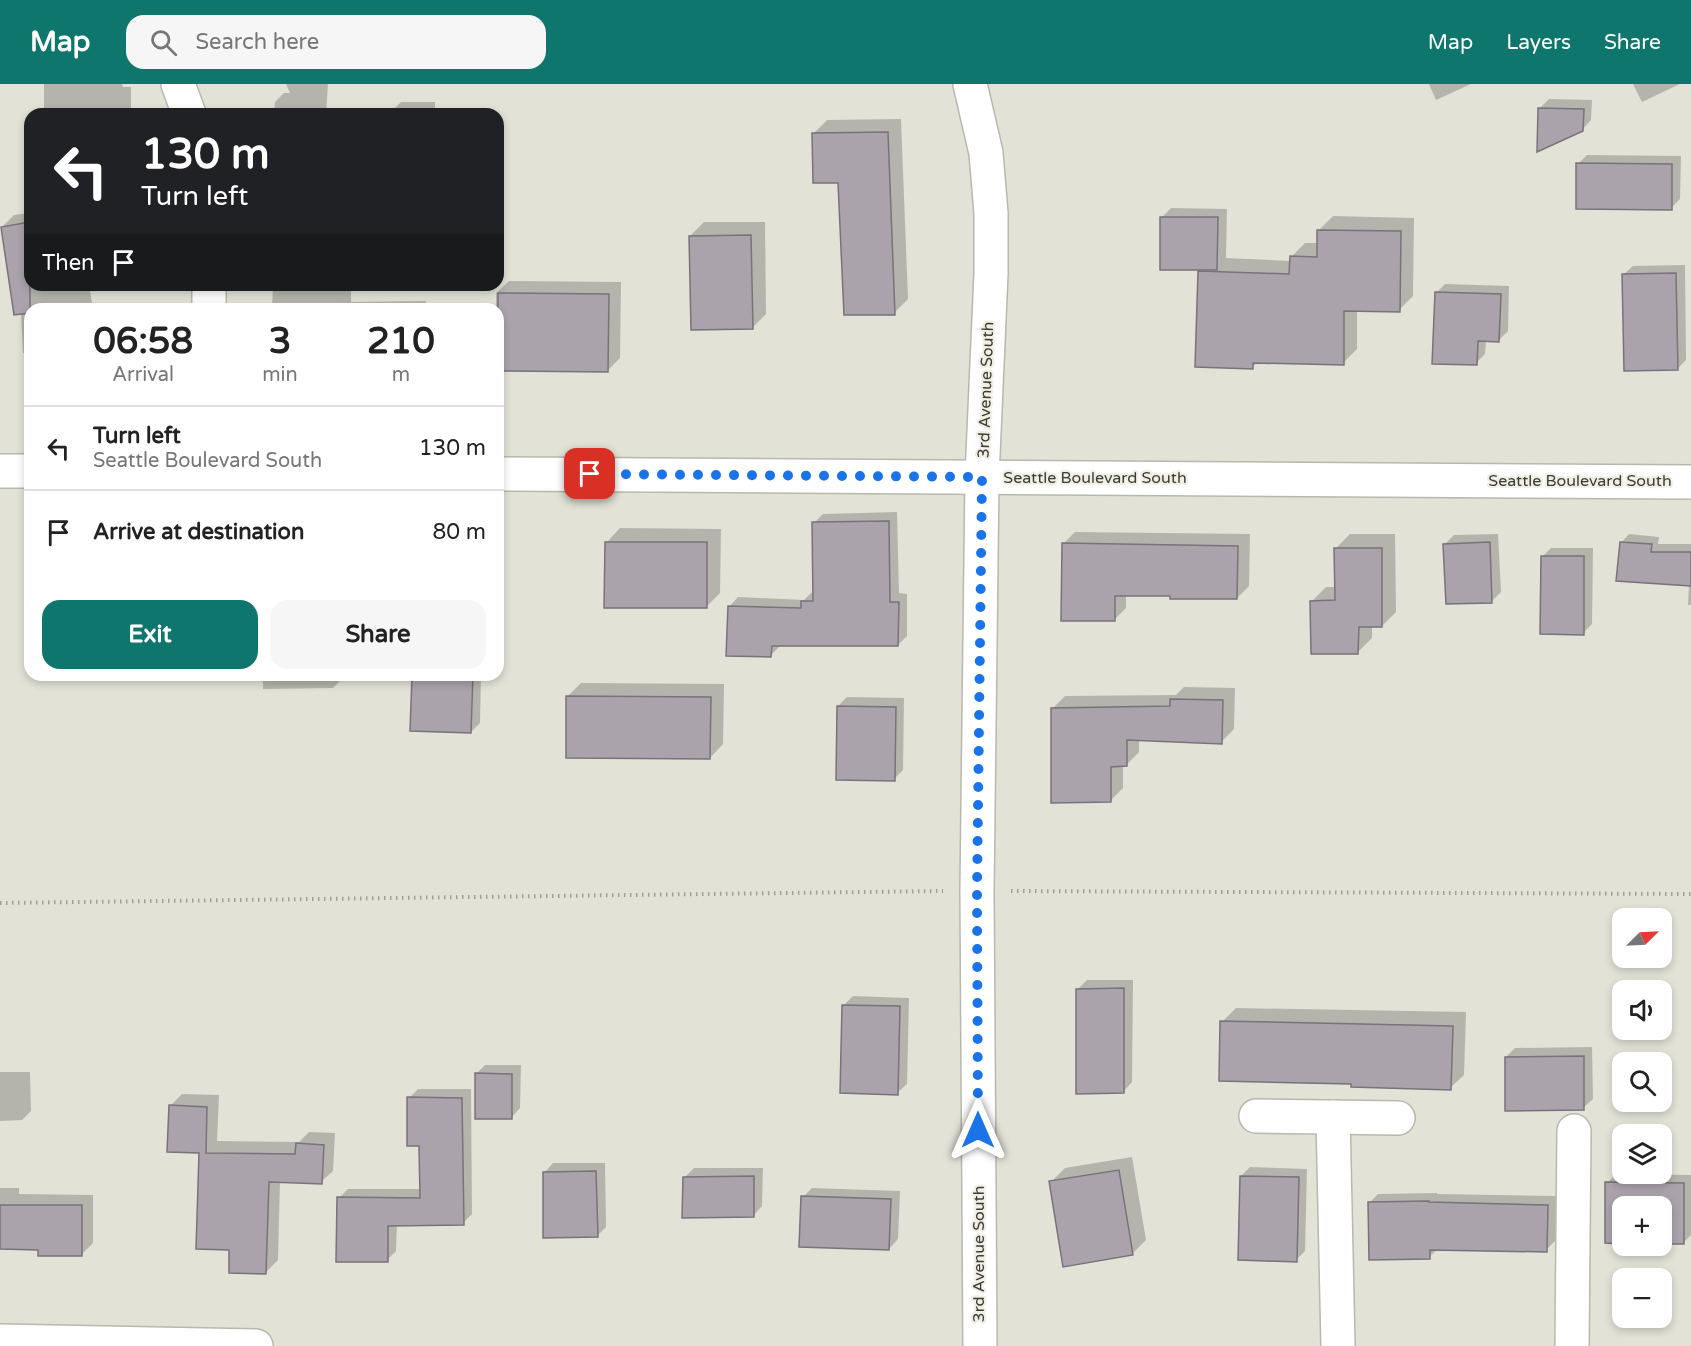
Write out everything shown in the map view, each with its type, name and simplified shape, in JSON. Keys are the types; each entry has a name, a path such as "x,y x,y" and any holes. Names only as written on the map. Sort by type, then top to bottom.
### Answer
{"street":[{"path":"178,84 187,108"},
{"name":"3rd Avenue South","path":"970,84 987,153 991,213 991,274 982,477 977,891 980,1346"},
{"path":"0,471 24,471"},
{"name":"Seattle Boulevard South","path":"504,474 1691,482"},
{"path":"1256,1116 1398,1118"},
{"path":"1333,1118 1338,1346"},
{"path":"1572,1346 1574,1131"},
{"path":"0,1341 256,1346"}],"path":[{"path":"0,903 977,891 1691,894"}],"building":[{"path":"1538,108 1584,109 1583,131 1537,152"},
{"path":"888,132 895,315 844,315 838,183 813,183 812,133"},
{"path":"1576,163 1672,164 1672,210 1576,209"},
{"path":"1160,217 1218,217 1217,270 1160,270"},
{"path":"24,223 24,291 30,291 30,303 24,303 24,314 14,315 1,227"},
{"path":"1317,230 1401,231 1400,312 1344,311 1344,365 1253,363 1253,369 1195,367 1198,271 1289,274 1290,256 1317,257"},
{"path":"751,235 753,329 691,330 689,236"},
{"path":"1676,273 1678,370 1624,371 1622,274"},
{"path":"1435,292 1501,294 1499,342 1478,341 1477,365 1432,364"},
{"path":"498,293 609,294 608,372 504,371 504,303 498,303"},
{"path":"889,521 890,602 899,602 898,646 772,646 771,657 726,656 728,606 801,608 801,601 813,601 812,522"},
{"path":"605,542 707,542 707,608 604,608"},
{"path":"1490,542 1492,603 1446,604 1443,544"},
{"path":"1620,542 1652,544 1651,552 1691,552 1691,586 1616,581"},
{"path":"1062,543 1238,546 1237,599 1115,596 1115,621 1061,621"},
{"path":"1334,548 1382,548 1382,627 1359,627 1358,654 1311,654 1310,601 1335,600"},
{"path":"1541,556 1584,556 1584,635 1540,634"},
{"path":"412,681 473,681 471,733 410,731"},
{"path":"566,696 711,697 710,759 566,758"},
{"path":"1170,699 1223,700 1222,744 1127,740 1127,766 1111,767 1111,802 1051,803 1051,708 1170,706"},
{"path":"837,706 896,707 895,781 836,780"},
{"path":"1124,988 1124,1093 1076,1094 1076,989"},
{"path":"842,1005 900,1006 898,1095 840,1093"},
{"path":"1220,1021 1453,1026 1451,1090 1351,1087 1351,1084 1219,1081"},
{"path":"1584,1056 1584,1110 1505,1111 1505,1057"},
{"path":"475,1073 512,1074 512,1119 475,1119"},
{"path":"407,1097 462,1098 464,1225 388,1226 388,1262 336,1262 337,1197 420,1198 419,1146 407,1146"},
{"path":"169,1105 207,1107 206,1153 295,1154 296,1143 324,1145 322,1184 269,1182 266,1274 229,1273 229,1250 196,1249 199,1153 167,1152"},
{"path":"1119,1170 1133,1255 1063,1267 1049,1181"},
{"path":"596,1171 598,1237 543,1238 543,1172"},
{"path":"754,1176 754,1217 682,1218 683,1177"},
{"path":"1240,1176 1299,1177 1297,1262 1238,1260"},
{"path":"1605,1182 1612,1182 1612,1184 1684,1183 1684,1244 1672,1244 1672,1196 1612,1196 1612,1243 1605,1243"},
{"path":"801,1196 891,1199 889,1250 799,1247"},
{"path":"1429,1201 1548,1205 1547,1252 1430,1250 1430,1259 1369,1260 1368,1202"},
{"path":"0,1205 82,1205 82,1256 38,1256 38,1250 0,1249"}],"route":[{"path":"590,474 982,477 977,891 978,1130"}]}
